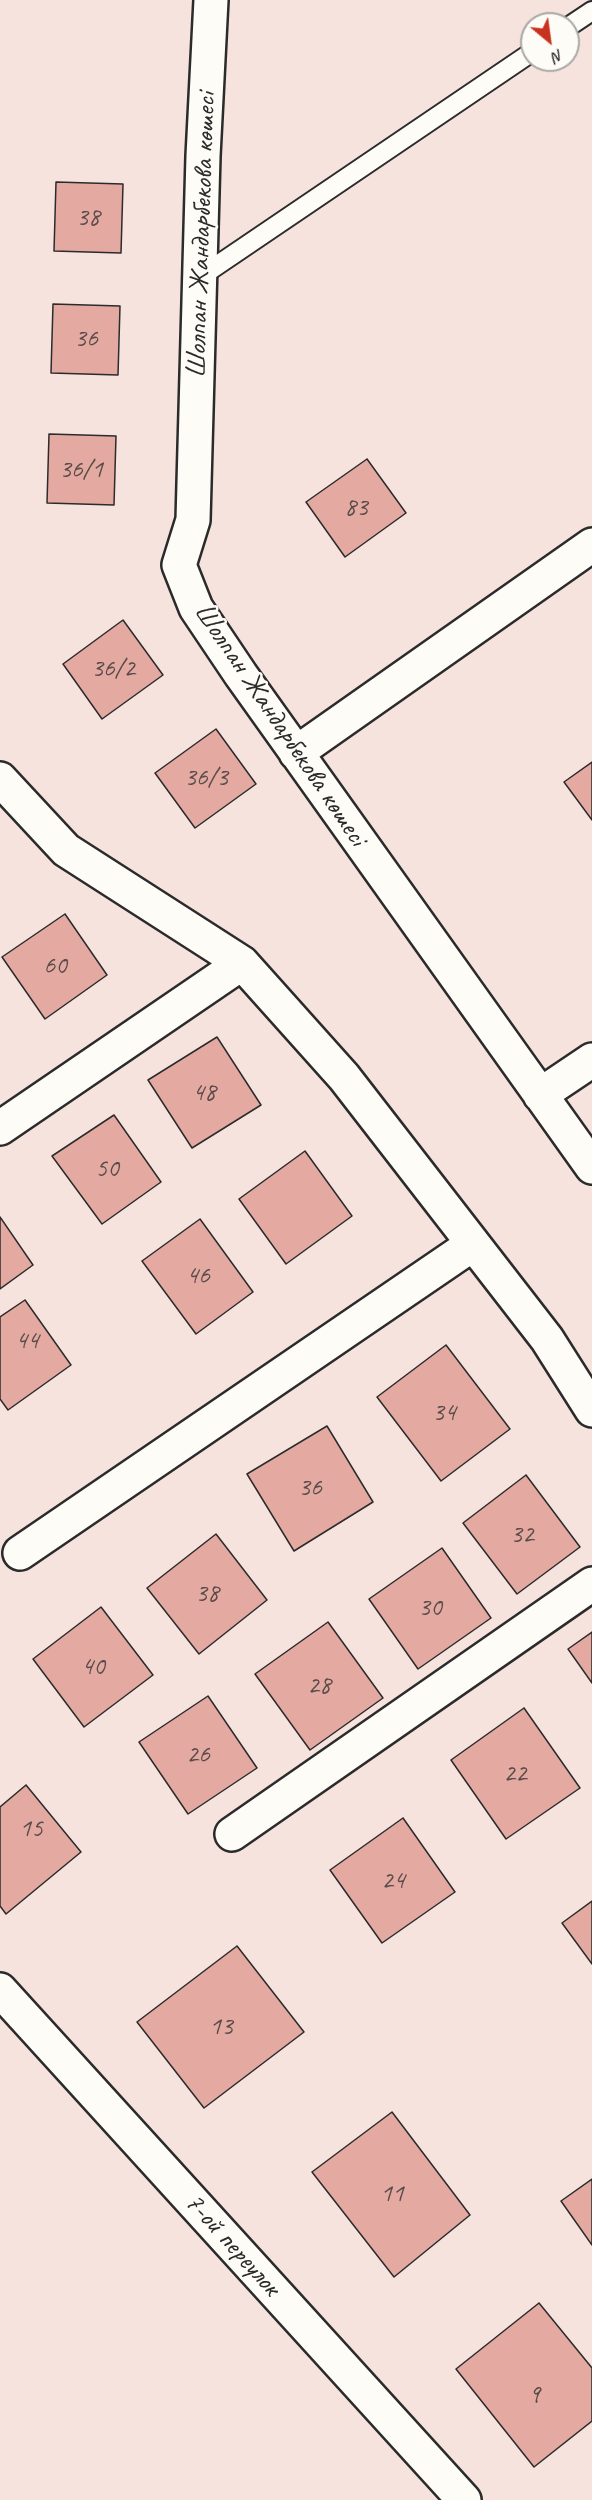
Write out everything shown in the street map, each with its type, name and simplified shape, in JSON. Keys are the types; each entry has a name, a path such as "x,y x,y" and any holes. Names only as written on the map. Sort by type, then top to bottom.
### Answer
{"street":[{"name":"Шолпан Жандарбекова көшесі","path":"210,0 193,520 179,565 196,608 592,1167"},
{"path":"297,753 592,545"},
{"path":"0,779 66,850 242,963 344,1077 547,1339 592,1410"},
{"path":"0,1128 242,963"},
{"path":"540,1095 592,1060"},
{"path":"20,1553 473,1244"},
{"path":"232,1834 592,1584"},
{"name":"7-ой переулок","path":"0,1990 464,2500"}],"lane":[{"path":"200,277 520,60"}],"building":[{"path":"56,182 123,184 121,253 54,251"},
{"path":"53,304 120,306 118,375 51,373"},
{"path":"49,434 116,436 114,505 47,503"},
{"path":"367,459 406,513 345,557 306,502"},
{"path":"123,620 163,675 102,719 63,664"},
{"path":"216,729 256,784 195,828 155,773"},
{"path":"592,762 592,820 564,782"},
{"path":"65,914 107,975 45,1019 2,957"},
{"path":"217,1037 261,1105 192,1148 148,1080"},
{"path":"114,1115 161,1182 102,1224 52,1156"},
{"path":"305,1151 352,1216 286,1264 239,1199"},
{"path":"0,1217 33,1265 0,1289"},
{"path":"200,1219 253,1292 196,1334 142,1261"},
{"path":"25,1300 71,1365 8,1410 0,1399 0,1317"},
{"path":"446,1345 510,1429 441,1481 377,1397"},
{"path":"327,1426 373,1502 294,1551 247,1474"},
{"path":"526,1475 580,1547 517,1594 463,1523"},
{"path":"216,1534 267,1600 199,1654 147,1588"},
{"path":"442,1548 491,1618 418,1669 369,1599"},
{"path":"101,1607 153,1675 84,1727 33,1659"},
{"path":"328,1622 383,1698 310,1750 255,1674"},
{"path":"592,1632 592,1683 568,1649"},
{"path":"208,1696 257,1768 188,1814 139,1742"},
{"path":"524,1708 580,1788 506,1839 451,1760"},
{"path":"26,1785 81,1852 6,1914 0,1906 0,1807"},
{"path":"403,1818 455,1892 382,1943 330,1870"},
{"path":"592,1901 592,1964 562,1923"},
{"path":"237,1946 304,2032 204,2108 137,2022"},
{"path":"392,2112 470,2215 394,2277 312,2172"},
{"path":"592,2179 592,2245 561,2201"},
{"path":"539,2303 592,2368 592,2421 534,2467 456,2369"}]}
